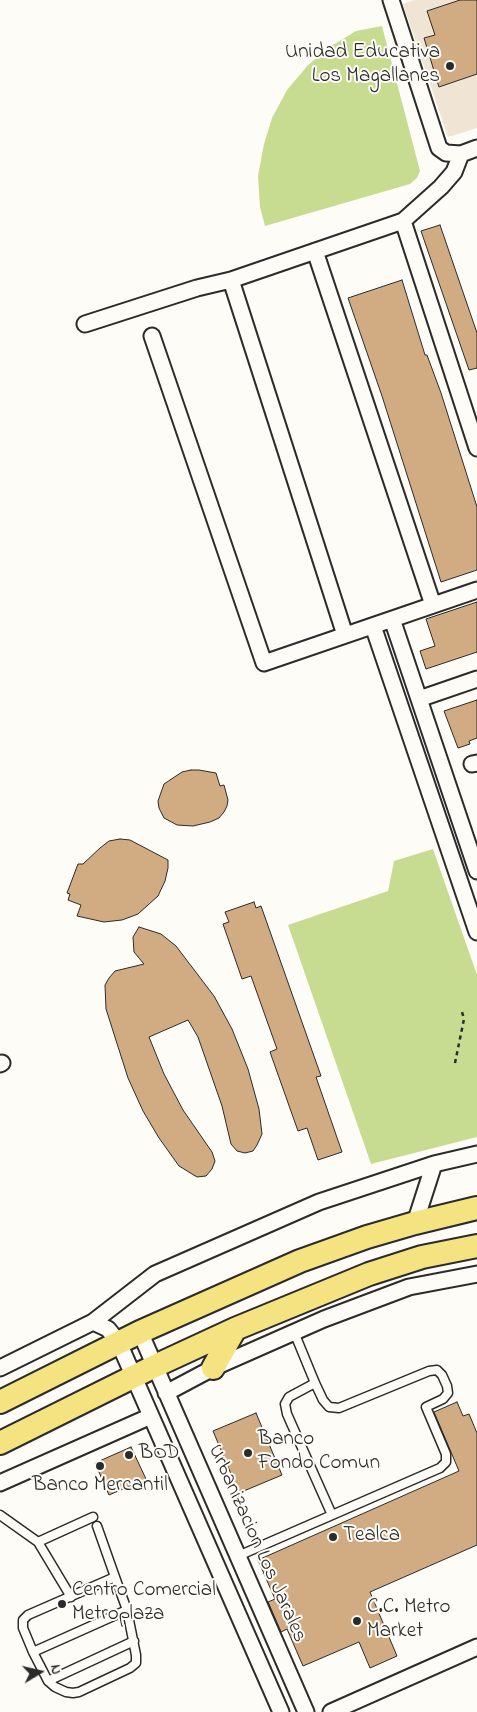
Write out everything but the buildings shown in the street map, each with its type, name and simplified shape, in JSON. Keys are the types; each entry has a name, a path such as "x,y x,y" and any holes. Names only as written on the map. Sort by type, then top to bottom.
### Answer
{"main road":[{"path":"0,1402 140,1332 300,1261 367,1237 477,1208"},
{"path":"0,1443 133,1376 235,1329 368,1274 422,1257 477,1246"},
{"path":"213,1368 235,1329"}],"street":[{"path":"391,0 438,148 446,153 461,154 477,148"},
{"path":"84,324 197,288 230,280 403,221 441,187 454,172 461,154"},
{"path":"403,221 477,448"},
{"path":"315,251 433,605"},
{"path":"230,280 345,635"},
{"path":"152,336 264,663 477,590"},
{"path":"392,619 477,871"},
{"path":"372,626 477,932"},
{"path":"419,699 477,679"},
{"path":"452,855 469,849"},
{"path":"0,1368 93,1322 155,1274 319,1202 434,1164 477,1154"},
{"path":"415,1223 434,1164"},
{"path":"166,1393 213,1368 324,1319 409,1288 477,1274"},
{"path":"93,1322 108,1329 119,1343"},
{"name":"Urbanizacion Los Jarales","path":"140,1332 306,1712"},
{"name":"Urbanizacion Los Jarales","path":"119,1343 281,1712"},
{"path":"0,1483 151,1416"},
{"path":"331,1712 477,1647"}],"lane":[{"path":"238,1556 440,1468 446,1462 446,1454 426,1407 443,1399 448,1394 442,1375 437,1370 429,1371 339,1408 329,1406 323,1400 294,1332"},
{"path":"315,1383 289,1397 285,1404 287,1414 332,1516"},
{"path":"0,1515 38,1542 71,1597"},
{"path":"38,1542 93,1517"},
{"path":"97,1526 127,1610 134,1641 136,1663 130,1668 79,1692 73,1693 55,1687 48,1681 33,1652 23,1628 22,1620 28,1614 115,1577"},
{"path":"33,1652 127,1610"},
{"path":"48,1681 134,1641"}],"path":[{"path":"455,1064 464,1019 462,1012"}],"shaded area":[{"name":"Unidad Educativa Los Magallanes","path":"414,0 477,0 477,128 448,137 403,4"}],"green space":[{"path":"382,26 420,171 417,178 410,184 265,226 260,207 258,176 264,144 272,118 287,90 308,65 331,46 356,31"},
{"path":"433,849 477,975 477,1137 371,1164 288,925 388,891 394,861"}],"place":[{"name":"Unidad Educativa Los Magallanes","path":"450,66"},
{"name":"Banco Fondo Comun","path":"248,1453"},
{"name":"BOD","path":"129,1455"},
{"name":"Banco Mercantil","path":"100,1466"},
{"name":"Tealca","path":"333,1537"},
{"name":"Centro Comercial Metroplaza","path":"62,1604"},
{"name":"C.C. Metro Market","path":"357,1621"}]}
